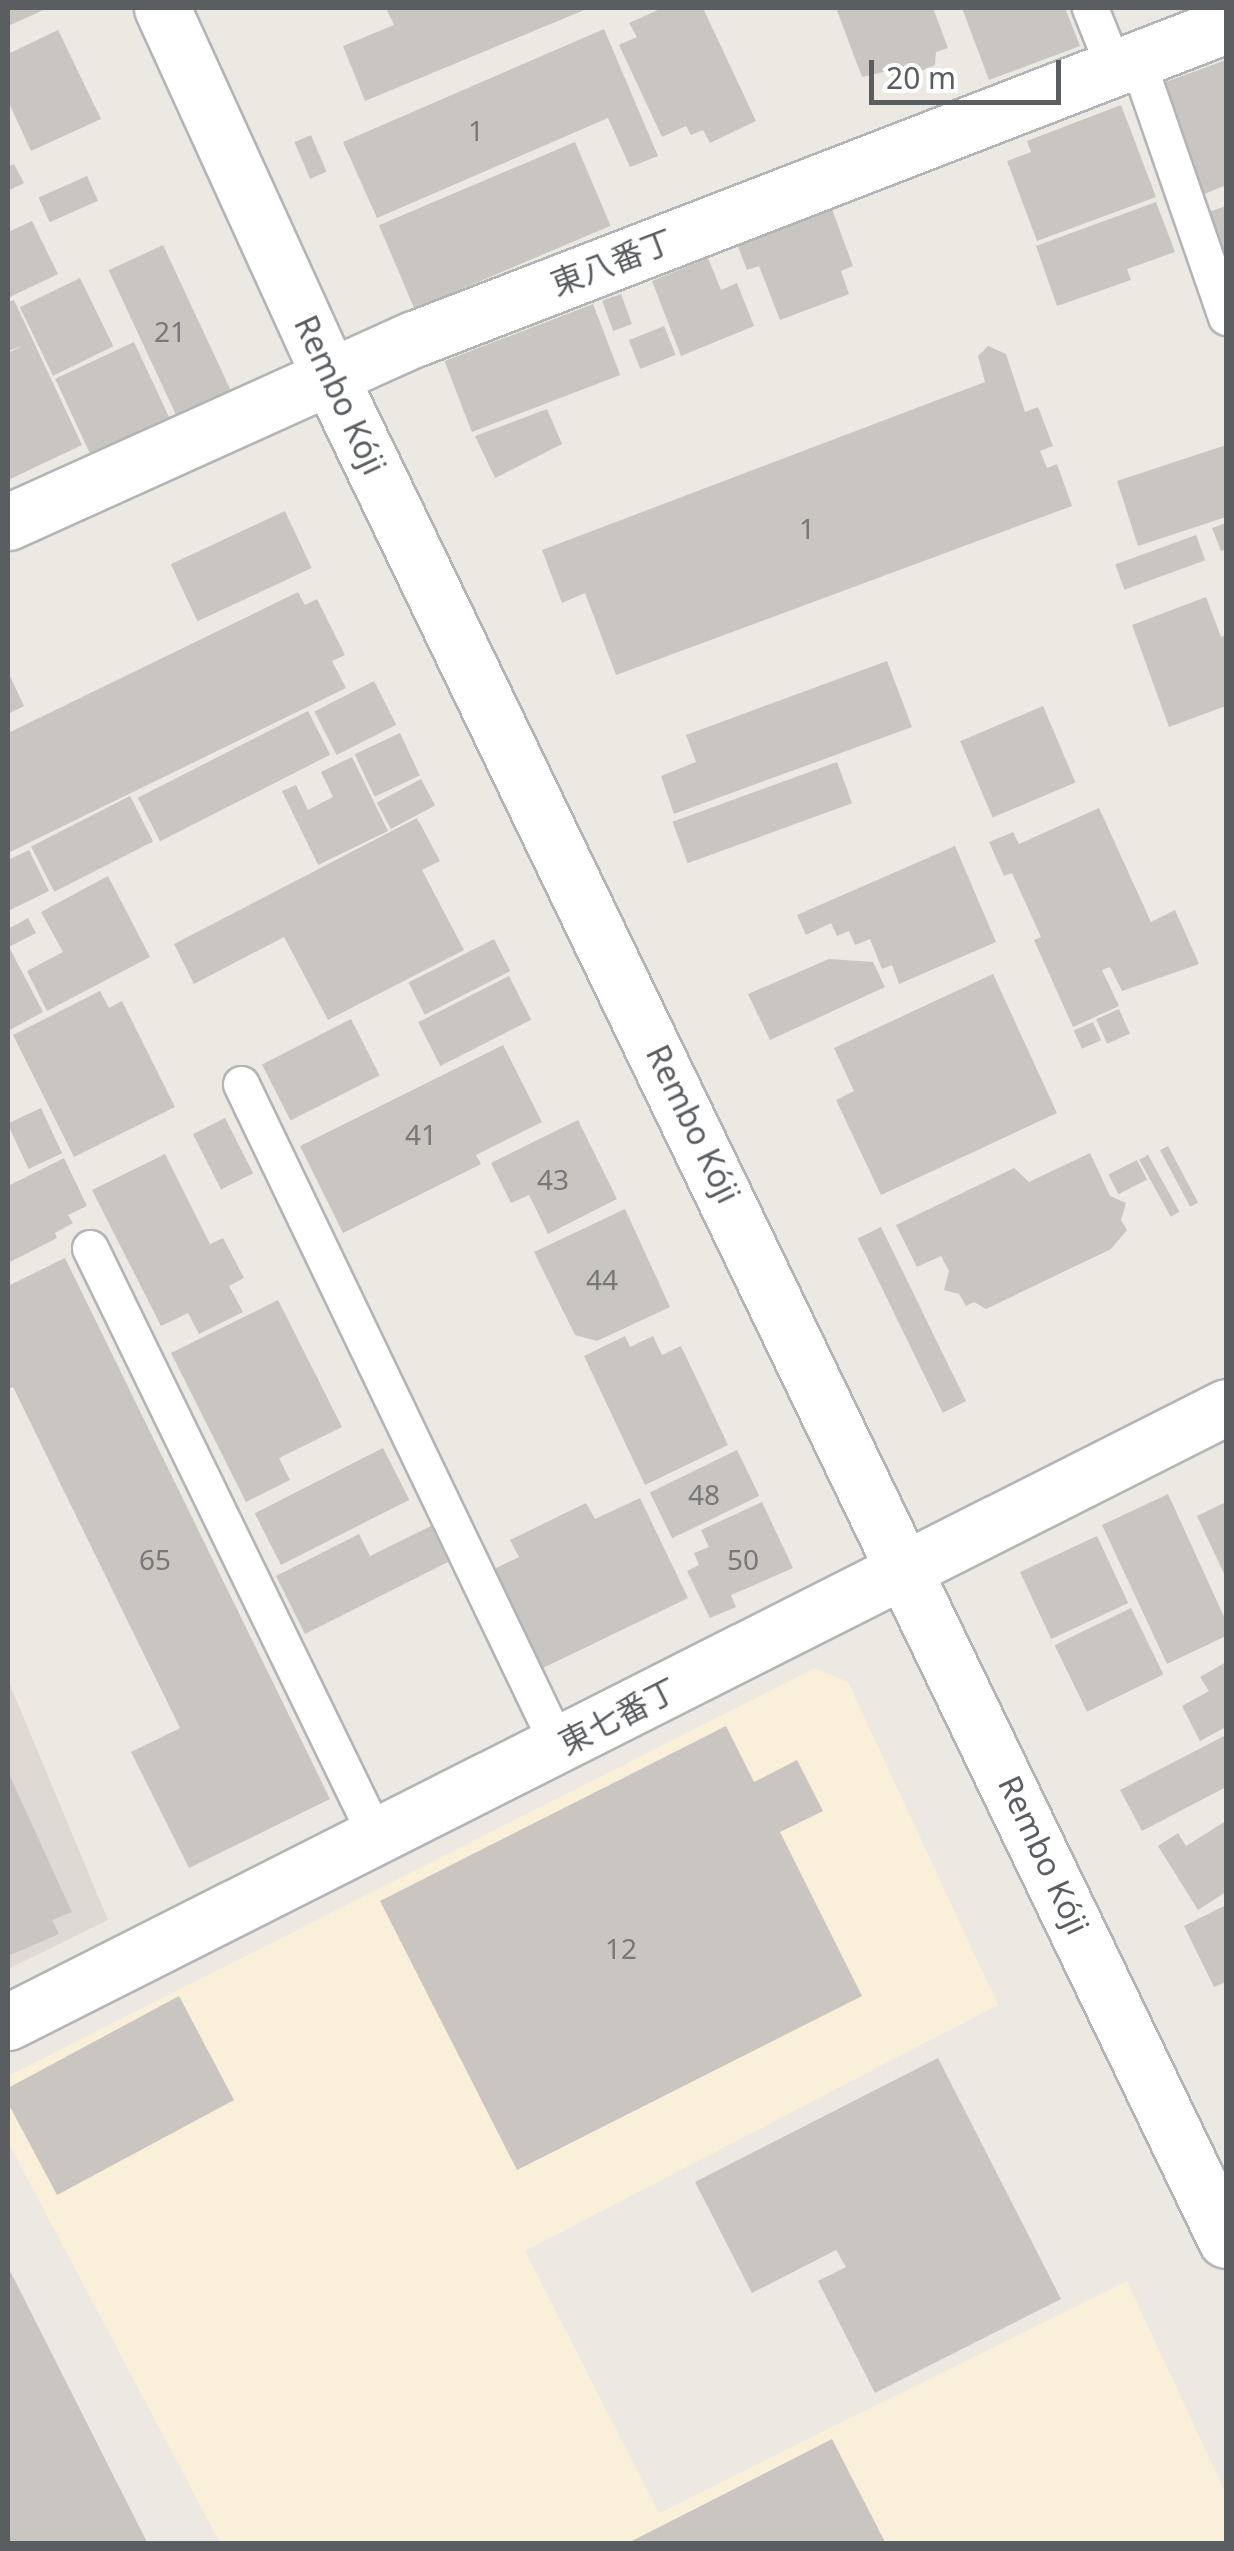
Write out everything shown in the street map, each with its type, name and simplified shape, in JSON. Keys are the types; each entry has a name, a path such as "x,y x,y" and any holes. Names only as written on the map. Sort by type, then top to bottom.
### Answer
{"street":[{"name":"Rembo Kóji","path":"162,8 330,377 1226,2240"},
{"name":"東八番丁","path":"8,522 330,377 1226,25"},
{"name":"東七番丁","path":"8,2022 1226,1407"}],"lane":[{"path":"1090,8 1125,64 1226,316"},
{"path":"241,1084 558,1746"},
{"path":"90,1248 377,1838"}],"shaded area":[{"path":"815,1668 848,1682 998,2005 525,2251 659,2513 1127,2281 1226,2494 1226,2543 220,2543 8,2142 8,2076"},
{"path":"8,1680 108,1920 8,1969"}],"building":[{"path":"8,8 48,8 8,26"},
{"path":"386,8 589,8 365,101 343,46 394,25"},
{"path":"662,8 703,8 756,121 710,143 703,130 691,135 686,126 662,137 619,45 637,37 629,23"},
{"path":"836,8 933,8 948,48 936,52 935,65 897,81 888,71 862,77"},
{"path":"962,8 1065,8 1080,46 989,80"},
{"path":"604,29 658,156 630,167 608,118 377,218 343,142"},
{"path":"58,30 101,119 31,151 8,101 8,54"},
{"path":"1226,60 1226,185 1202,195 1160,84"},
{"path":"1121,105 1156,197 1037,241 1007,161 1031,152 1027,141"},
{"path":"311,135 327,172 310,179 294,142"},
{"path":"575,142 611,226 414,309 379,225"},
{"path":"14,164 24,183 8,191 8,167"},
{"path":"87,176 98,201 50,222 39,198"},
{"path":"1156,202 1175,252 1127,269 1131,280 1057,306 1036,246"},
{"path":"1226,206 1226,260 1209,212"},
{"path":"832,209 853,266 841,271 849,294 780,320 759,266 747,270 737,244"},
{"path":"32,221 58,274 8,298 8,232"},
{"path":"163,245 231,391 177,416 109,270"},
{"path":"708,258 721,290 737,283 754,326 681,356 652,281"},
{"path":"80,278 113,346 53,376 20,307"},
{"path":"621,294 632,324 613,331 602,301"},
{"path":"14,300 82,445 8,480 8,353 22,346 8,351 8,302"},
{"path":"593,304 620,375 472,432 445,361"},
{"path":"664,326 676,355 640,369 629,340"},
{"path":"134,342 170,419 91,456 55,379"},
{"path":"988,346 1006,354 1025,412 1038,407 1053,446 1040,451 1047,468 1057,464 1072,506 616,675 585,593 562,603 542,550 985,382 978,356"},
{"path":"547,409 562,444 495,478 475,436"},
{"path":"1226,445 1226,517 1138,546 1117,481"},
{"path":"285,511 312,568 197,621 171,564"},
{"path":"1226,523 1226,549 1221,551 1212,528"},
{"path":"1196,535 1205,560 1124,590 1115,564"},
{"path":"298,592 305,605 317,599 345,655 332,661 346,688 8,853 8,733"},
{"path":"1206,597 1221,637 1226,635 1226,706 1169,727 1132,625"},
{"path":"887,661 912,727 674,814 661,776 696,762 686,735"},
{"path":"8,672 24,706 8,714"},
{"path":"374,681 396,725 337,755 314,711"},
{"path":"1043,706 1075,782 993,818 960,741"},
{"path":"308,711 330,755 160,841 138,798"},
{"path":"400,733 420,776 375,797 355,754"},
{"path":"352,757 388,831 318,865 282,791 296,785 308,810 333,797 321,772"},
{"path":"837,762 852,803 688,863 673,822"},
{"path":"421,779 435,805 391,829 377,802"},
{"path":"130,796 153,841 54,892 31,846"},
{"path":"1099,808 1151,922 1175,910 1199,964 1122,991 1110,967 1102,970 1119,1006 1073,1027 1034,940 1041,937 1012,873 1004,876 989,842 1013,832 1019,844"},
{"path":"417,818 440,861 422,870 464,950 328,1020 284,937 194,984 174,944"},
{"path":"955,846 996,942 899,984 892,965 882,969 870,939 855,945 849,931 837,936 831,923 806,935 797,915"},
{"path":"29,850 49,891 8,911 8,860"},
{"path":"108,876 150,957 47,1011 27,971 63,952 41,912"},
{"path":"28,918 36,933 9,947 43,1012 8,1031 8,929"},
{"path":"494,939 510,971 425,1015 408,983"},
{"path":"829,959 873,962 885,987 770,1040 748,994"},
{"path":"993,974 1057,1113 881,1195 836,1100 854,1091 834,1048"},
{"path":"509,976 531,1020 440,1066 418,1022"},
{"path":"100,991 109,1008 122,1001 175,1107 74,1157 13,1035"},
{"path":"1119,1009 1130,1034 1107,1044 1096,1019"},
{"path":"351,1019 380,1075 291,1121 262,1064"},
{"path":"1093,1022 1101,1040 1082,1049 1074,1031"},
{"path":"503,1045 542,1122 476,1155 481,1164 343,1233 300,1146"},
{"path":"41,1108 62,1153 29,1169 8,1123"},
{"path":"225,1118 253,1173 221,1190 193,1134"},
{"path":"578,1120 617,1199 548,1234 529,1195 511,1203 491,1163"},
{"path":"1168,1146 1198,1203 1190,1207 1160,1150"},
{"path":"1090,1153 1110,1196 1126,1203 1121,1220 1127,1230 1111,1249 986,1309 974,1302 966,1306 959,1294 944,1290 949,1271 941,1256 917,1267 896,1225 1014,1168 1029,1182"},
{"path":"165,1154 210,1244 223,1238 244,1278 229,1286 243,1312 199,1334 188,1313 161,1326 92,1190"},
{"path":"1148,1155 1180,1212 1171,1217 1139,1160"},
{"path":"64,1158 87,1206 68,1215 73,1223 55,1233 57,1238 8,1263 8,1186"},
{"path":"1137,1160 1147,1180 1118,1194 1108,1175"},
{"path":"625,1209 670,1307 597,1341 575,1335 534,1252"},
{"path":"881,1227 966,1401 943,1413 858,1238"},
{"path":"65,1258 330,1799 189,1868 131,1752 180,1728 13,1387 8,1389 8,1286"},
{"path":"278,1300 342,1427 279,1458 290,1480 246,1502 171,1353"},
{"path":"625,1336 630,1347 653,1336 662,1355 681,1346 728,1445 645,1485 584,1356"},
{"path":"383,1448 409,1500 281,1565 255,1513"},
{"path":"737,1450 759,1496 672,1538 650,1493"},
{"path":"1168,1494 1226,1621 1226,1636 1167,1664 1102,1525"},
{"path":"640,1498 688,1598 543,1668 494,1569 519,1557 510,1540 586,1503 595,1519"},
{"path":"762,1502 793,1568 731,1595 736,1607 710,1618 687,1571 699,1565 694,1553 709,1547 701,1530"},
{"path":"1226,1502 1226,1578 1197,1516"},
{"path":"431,1526 448,1562 305,1634 276,1576 359,1534 370,1556"},
{"path":"1097,1536 1128,1603 1051,1639 1020,1572"},
{"path":"1131,1608 1163,1675 1087,1712 1055,1645"},
{"path":"1226,1662 1226,1727 1200,1741 1182,1706 1209,1691 1200,1677"},
{"path":"726,1726 754,1782 797,1760 823,1811 780,1832 862,1996 517,2170 380,1901"},
{"path":"1226,1735 1226,1787 1142,1831 1120,1790"},
{"path":"8,1772 72,1912 52,1920 59,1934 8,1956"},
{"path":"1226,1821 1226,1892 1198,1910 1158,1846 1178,1833 1186,1846"},
{"path":"1226,1905 1226,1982 1214,1987 1184,1926"},
{"path":"179,1996 234,2100 57,2195 8,2103 8,2088"},
{"path":"938,2058 1061,2299 875,2393 818,2281 846,2267 836,2250 752,2293 695,2182"},
{"path":"8,2267 148,2544 8,2544"},
{"path":"832,2439 886,2544 626,2544"}]}
